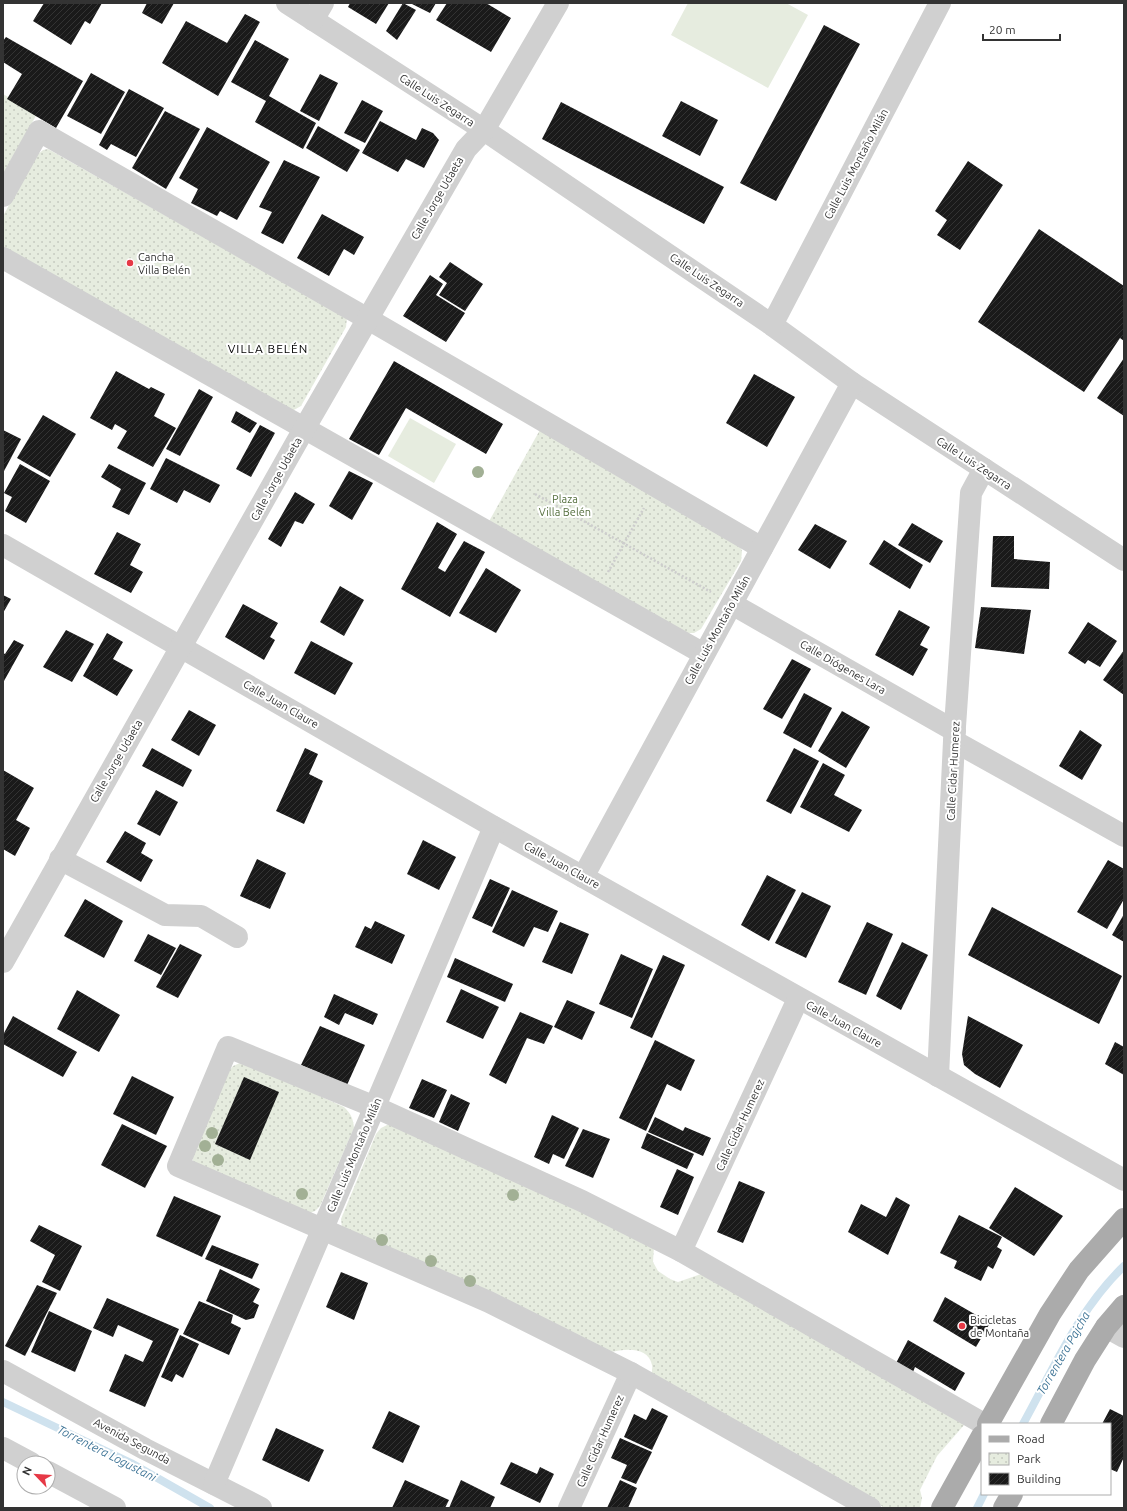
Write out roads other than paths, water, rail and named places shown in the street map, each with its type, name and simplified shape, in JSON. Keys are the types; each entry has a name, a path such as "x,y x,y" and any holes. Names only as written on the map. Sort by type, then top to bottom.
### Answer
{"main road":[{"path":"989,1423 1050,1314 1079,1270 1124,1219"},
{"path":"1052,1423 1086,1360 1115,1332 1124,1306"},
{"path":"942,1508 981,1438"}],"street":[{"name":"Calle Luis Zegarra","path":"287,3 318,11 484,130 772,324 852,383 1124,560"},
{"name":"Calle Jorge Udaeta","path":"3,962 368,318 466,149 484,130 558,3"},
{"name":"Calle Luis Montaño Milán","path":"772,324 940,3"},
{"path":"3,196 39,131 368,318 762,548"},
{"path":"3,258 704,654"},
{"name":"Calle Luis Montaño Milán","path":"583,877 704,654 724,599 762,548 852,383"},
{"name":"Calle Cidar Humerez","path":"938,1076 954,736 971,493 984,469"},
{"name":"Calle Juan Claure","path":"3,545 494,827 1124,1180"},
{"name":"Calle Diógenes Lara","path":"724,599 1124,836"},
{"name":"Calle Luis Montaño Milán","path":"214,1484 494,827"},
{"path":"60,859 165,915 201,916 237,937"},
{"name":"Calle Cidar Humerez","path":"681,1252 798,998"},
{"path":"870,1508 631,1373 489,1302 178,1166 228,1046 374,1107 582,1201 681,1252 982,1423"},
{"name":"Avenida Segunda","path":"3,1371 145,1449 261,1508"},
{"name":"Calle Cidar Humerez","path":"570,1508 631,1373"},
{"path":"3,1448 16,1455"},
{"path":"56,1476 115,1508"}],"waterway":[{"name":"Torrentera Pajcha","path":"1024,1423 1080,1321 1108,1283 1124,1266"},
{"name":"Torrentera Logustani","path":"3,1402 131,1463 210,1508"},
{"name":"Torrentera Pajcha","path":"977,1508 984,1495"}],"place":[{"name":"Cancha Villa Belén","path":"130,263"},
{"name":"Bicicletas de Montaña","path":"962,1326"}],"district":[{"name":"VILLA BELÉN","path":"268,348"}],"park label":[{"name":"Plaza Villa Belén","path":"565,505"}]}
